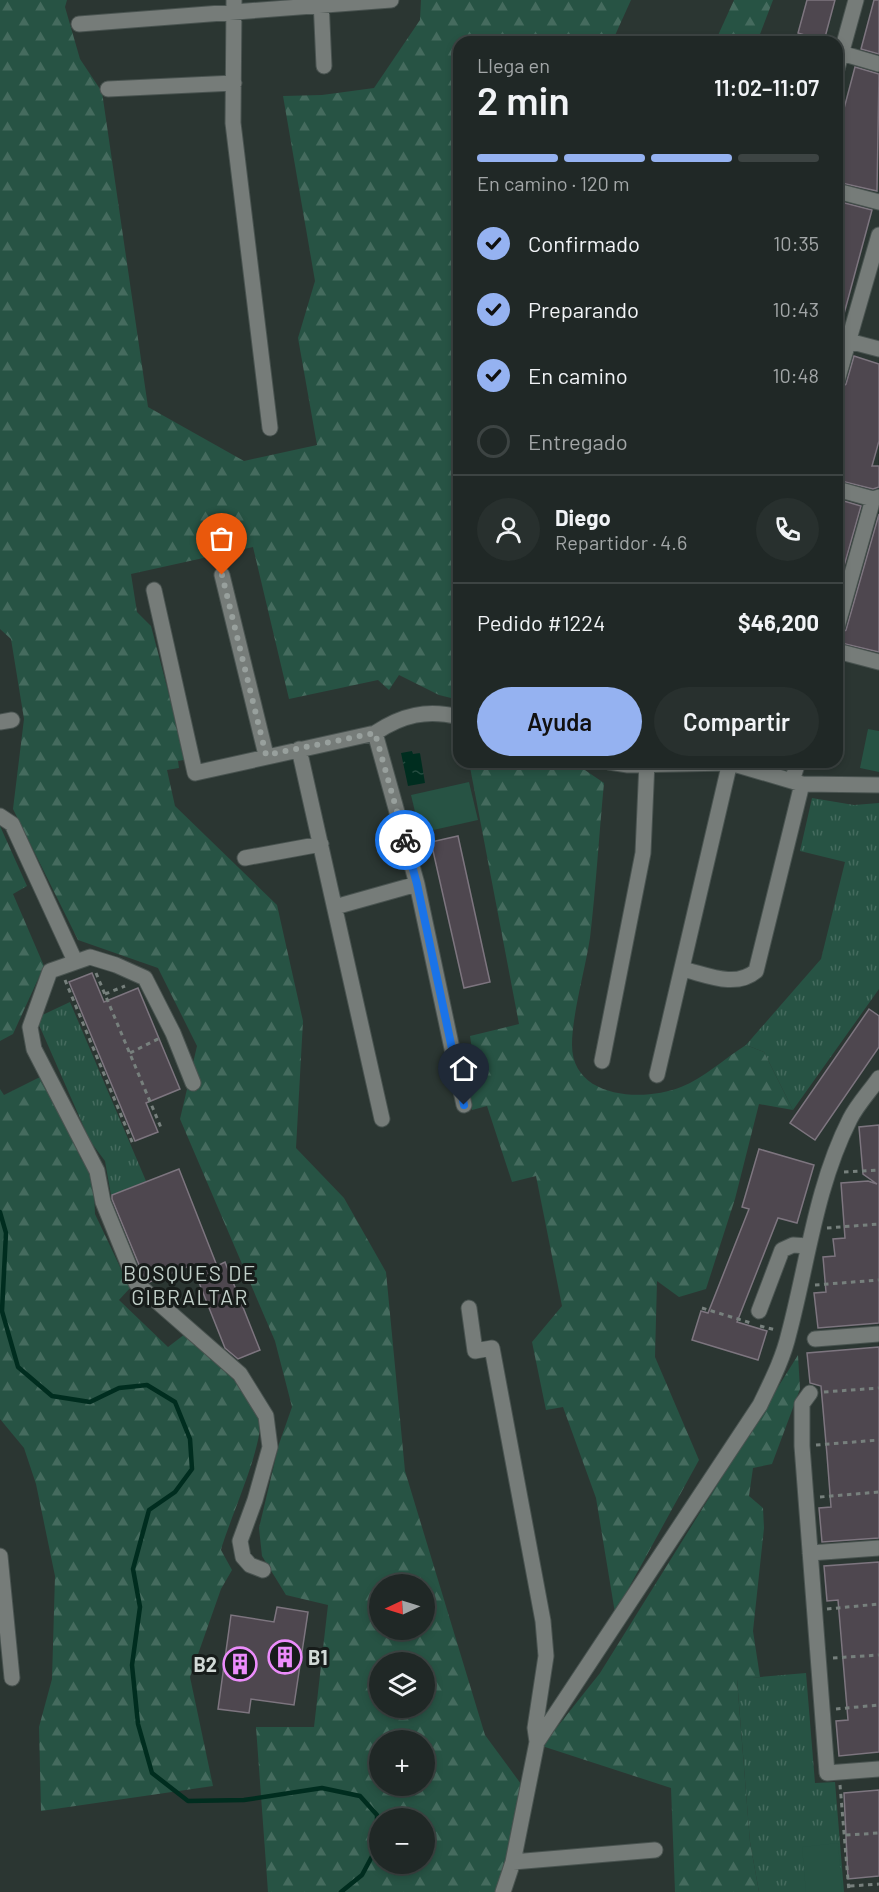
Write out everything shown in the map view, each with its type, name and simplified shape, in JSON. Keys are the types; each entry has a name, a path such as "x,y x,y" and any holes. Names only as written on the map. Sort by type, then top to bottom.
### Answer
{"street":[{"path":"79,24 234,5 391,0"},
{"path":"843,46 856,0"},
{"path":"321,2 324,66"},
{"path":"234,5 233,123 270,428"},
{"path":"843,54 879,64"},
{"path":"108,89 234,83"},
{"path":"843,193 879,202"},
{"path":"879,235 843,340 879,349"},
{"path":"843,490 876,498 843,607"},
{"path":"222,575 266,755"},
{"path":"154,590 195,773 266,755 375,733 394,720 420,713 441,712 453,715"},
{"path":"843,653 879,662"},
{"path":"375,733 417,884 464,1105"},
{"path":"299,749 382,1119"},
{"path":"602,1061 643,853 647,768"},
{"path":"657,1075 728,768"},
{"path":"749,768 797,782 879,784"},
{"path":"682,969 731,981 748,978 756,971 797,782 798,768"},
{"path":"0,816 12,824 82,959"},
{"path":"245,858 321,844"},
{"path":"335,907 417,884"},
{"path":"193,1083 173,1033 145,978 116,965 82,959 50,971 30,1028 34,1048 97,1171 103,1202 136,1283 240,1374 266,1416 270,1448 240,1541 243,1557 250,1565 263,1570"},
{"path":"537,1742 760,1405 781,1359 828,1174 851,1118 879,1078"},
{"path":"759,1311 782,1250 793,1245 808,1246"},
{"path":"469,1308 475,1352 492,1348 543,1621 546,1656 535,1728 537,1742 513,1862 503,1892"},
{"path":"815,1339 879,1334"},
{"path":"810,1393 802,1404 802,1446 827,1773 879,1769"},
{"path":"810,1553 879,1548"},
{"path":"0,1556 12,1678"},
{"path":"513,1862 655,1850"}],"path":[{"path":"82,959 129,1053 162,1130"},
{"path":"60,967 133,1144"},
{"path":"129,1053 173,1033"},
{"path":"828,1174 879,1170"},
{"path":"812,1230 879,1224"},
{"path":"799,1287 879,1280"},
{"path":"810,1393 879,1388"},
{"path":"802,1446 879,1440"},
{"path":"806,1498 879,1492"},
{"path":"814,1610 879,1604"},
{"path":"818,1660 879,1655"},
{"path":"822,1710 879,1705"},
{"path":"839,1772 849,1892"},
{"path":"846,1835 879,1833"},
{"path":"850,1886 879,1884"}],"green space":[{"path":"0,0 67,0 65,7 80,59 102,92 148,407 244,461 317,445 298,338 315,281 283,96 322,95 374,88 420,20 421,0 631,0 615,36 453,36 453,698 439,695 399,675 389,690 378,680 289,699 253,547 131,574 137,612 151,626 183,748 184,760 178,761 179,768 167,770 175,806 277,905 303,1021 296,1148 344,1198 386,1272 405,1471 485,1735 521,1784 511,1844 498,1892 268,1892 256,1727 314,1727 328,1605 286,1595 262,1556 259,1528 279,1444 292,1407 275,1341 180,1119 197,1046 158,968 78,940 13,809 24,719 11,639 0,629"},
{"path":"734,0 773,0 759,36 718,36"},
{"path":"868,729 879,731 879,772 860,768"},
{"path":"470,768 582,768 604,783 590,938 576,1006 573,1033 575,1063 584,1076 597,1086 630,1095 648,1094 681,1087 746,1045 764,1052 793,1110 759,1104 735,1199 706,1289 679,1297 657,1281 655,1357 699,1460 615,1613 596,1498 563,1407 546,1410 532,1342 562,1306 536,1176 512,1182 487,1106 472,1110 470,1093 474,1091 471,1070 475,1069 470,1036 519,1024"},
{"path":"469,782 478,820 420,833 411,795"},
{"path":"812,798 854,805 879,803 879,989 793,1110 764,1052 746,1045 821,959 845,862 800,851"},
{"path":"0,826 27,886 13,894 44,966 13,1034 0,1041"},
{"path":"70,1002 146,1181 111,1195 105,1161 90,1141 36,1018"},
{"path":"46,1074 81,1159 93,1171 95,1214 130,1288 119,1300 168,1347 185,1334 227,1373 246,1395 259,1417 260,1428 246,1481 221,1550 232,1570 221,1589 190,1677 213,1786 41,1811 39,1727 52,1679 55,1576 36,1484 24,1448 0,1419 0,1089 4,1095"},
{"path":"798,1355 800,1389 772,1464 753,1468 749,1496 763,1508 764,1528 753,1631 760,1677 737,1680 750,1842 759,1892 675,1892 671,1788 542,1746 600,1673"},
{"path":"806,1673 815,1783 835,1782 844,1892 759,1892 750,1842 737,1679"},
{"path":"838,1843 842,1892 806,1892 802,1847"}],"water":[{"path":"412,751 413,754 420,753 425,783 408,786 401,753"}],"building":[{"path":"807,0 835,0 825,36 808,36 798,33"},
{"path":"874,0 879,0 879,54 861,49"},
{"path":"855,67 879,74 877,191 843,183 843,112"},
{"path":"843,203 872,210 843,318"},
{"path":"854,356 879,364 879,441 872,466 879,466 879,487 873,489 843,482 843,387 846,384"},
{"path":"843,501 861,506 843,570"},
{"path":"879,514 879,652 843,643 843,632 846,630"},
{"path":"458,836 490,982 464,988 431,842"},
{"path":"92,973 104,1002 138,988 180,1089 146,1103 158,1132 135,1141 69,982"},
{"path":"869,1009 879,1016 879,1047 815,1140 790,1123"},
{"path":"879,1125 879,1323 818,1328 814,1293 826,1292 823,1257 835,1256 833,1239 845,1238 841,1183 868,1181 877,1184 863,1174 859,1127"},
{"path":"759,1149 814,1165 797,1223 778,1218 737,1322 767,1331 758,1360 692,1340 701,1311 708,1313 749,1209 742,1207"},
{"path":"179,1169 217,1266 225,1262 260,1350 238,1359 225,1348 192,1265 149,1282 144,1277 112,1199 112,1195"},
{"path":"879,1347 879,1538 822,1542 819,1508 831,1507 827,1455 821,1386 810,1383 807,1353"},
{"path":"879,1562 879,1752 839,1756 836,1721 848,1720 838,1600 827,1601 824,1566"},
{"path":"277,1607 308,1612 294,1705 251,1699 249,1713 218,1709 231,1615 274,1622"},
{"path":"879,1790 879,1876 848,1879 844,1793"}],"waterway":[{"path":"0,1212 6,1233 2,1311 18,1367 52,1396 90,1402 119,1388 147,1385 175,1402 190,1439 192,1469 175,1492 149,1510 133,1569 140,1607 132,1665 138,1724 152,1773 188,1801 244,1800 322,1788 360,1796 377,1815 377,1847 362,1875 341,1892"}],"way so far":[{"path":"222,575 266,755 375,733 405,840"}],"place":[{"name":"B1","path":"285,1657"},
{"name":"B2","path":"240,1664"}],"district":[{"name":"BOSQUES DE GIBRALTAR","path":"190,1284"}],"route":[{"path":"405,840 417,884 464,1105"}]}
